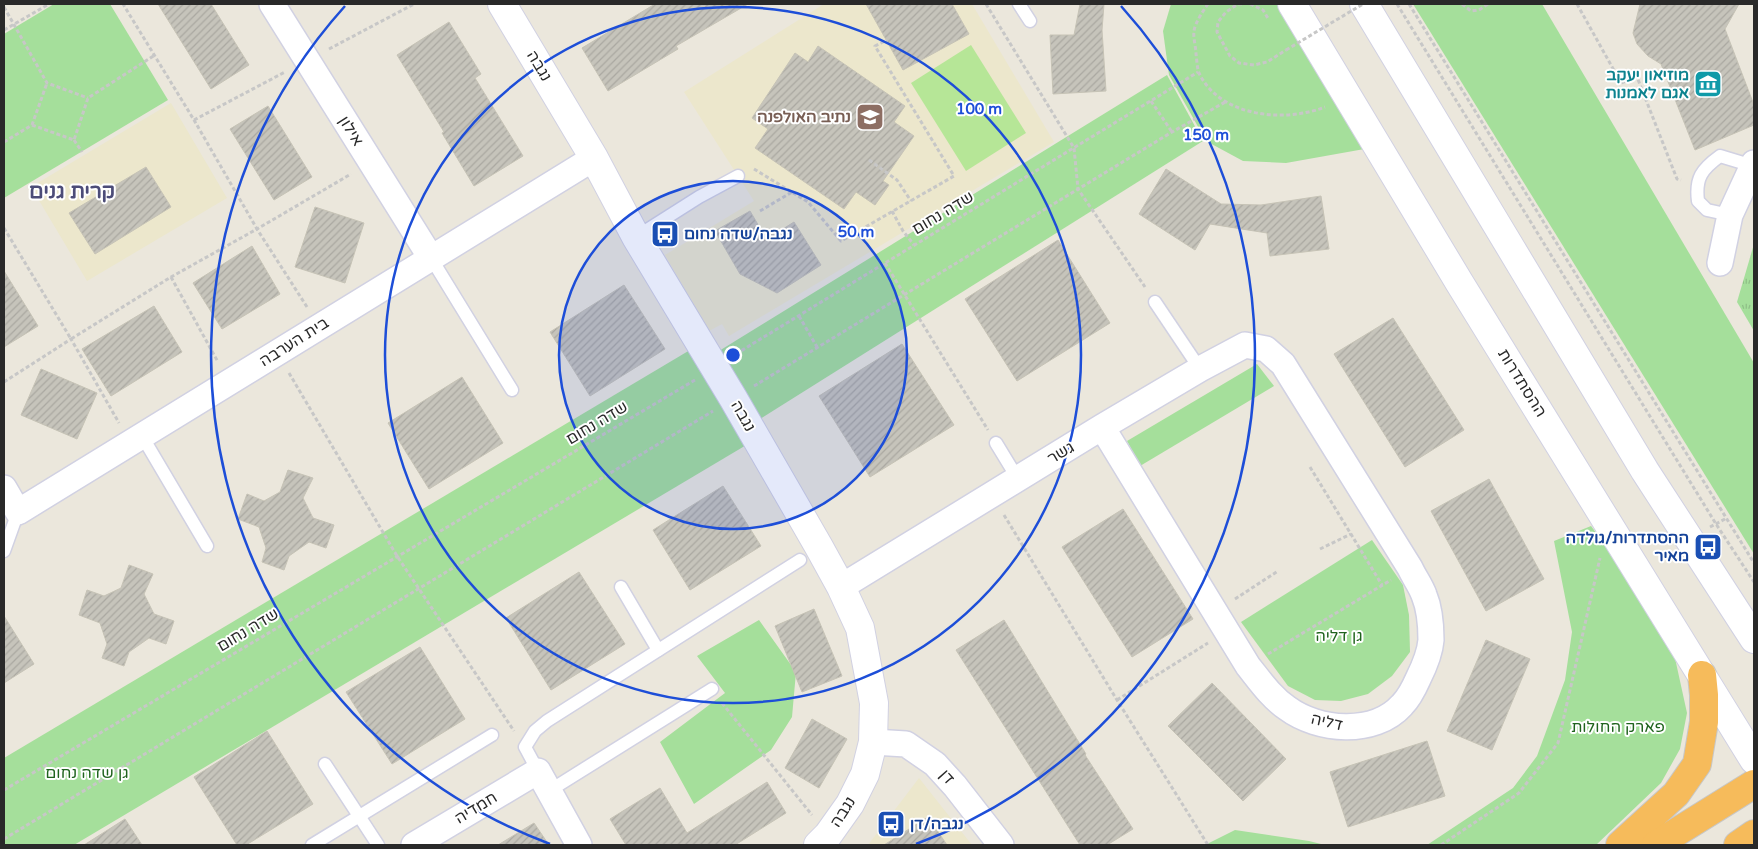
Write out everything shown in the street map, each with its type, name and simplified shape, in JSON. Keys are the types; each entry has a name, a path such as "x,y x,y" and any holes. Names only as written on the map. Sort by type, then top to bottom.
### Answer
{"highway":[{"path":"1620,845 1676,794 1697,764 1704,722 1702,675"},
{"path":"1656,845 1754,784"},
{"path":"1738,845 1754,834"}],"main road":[{"name":"ההסתדרות","path":"1292,4 1459,282 1754,760"},
{"path":"1363,4 1645,471 1745,617 1754,638"},
{"name":"נגבה","path":"507,6 594,158 636,237 819,547 841,587 860,628 874,702 873,742 866,774 850,804 823,840"}],"street":[{"name":"אילון","path":"272,4 431,258"},
{"name":"בית הערבה","path":"18,512 594,158"},
{"path":"1720,263 1730,215 1754,165"},
{"name":"גשר","path":"841,587 1102,427 1200,369 1245,345 1266,349 1283,364"},
{"name":"דליה","path":"1102,427 1248,666 1268,691 1287,709 1314,721 1338,728 1361,726 1384,718 1402,706 1414,689 1425,666 1431,641 1424,595 1410,568 1283,364"},
{"path":"4,488 18,512"},
{"name":"דן","path":"873,742 906,744 935,764 956,786 1001,845"},
{"path":"544,781 579,845"},
{"name":"חמדיה","path":"414,845 544,781"}],"lane":[{"path":"1019,4 1030,21"},
{"path":"1730,215 1708,210 1698,201 1696,187 1706,167 1720,156 1754,165"},
{"path":"636,237 699,197 738,176"},
{"path":"431,258 512,390"},
{"path":"1156,302 1200,369"},
{"path":"136,440 207,546"},
{"path":"996,443 1018,479"},
{"path":"4,551 18,512"},
{"path":"712,690 544,781 525,747 535,731 547,721 800,560"},
{"path":"621,587 658,650"},
{"path":"312,845 492,735"},
{"path":"325,764 378,845"}],"path":[{"path":"4,30 48,4"},
{"path":"123,4 257,229 319,327"},
{"path":"986,4 1074,148 1078,189 1156,302"},
{"path":"1208,4 1194,30 1198,72 1211,91 1238,108 1266,114 1290,114 1313,111 1349,98"},
{"path":"1242,4 1238,4 1226,12 1218,22 1217,32 1230,56 1239,63 1254,65 1267,62 1363,4"},
{"path":"1397,4 1716,524 1754,582"},
{"path":"1409,4 1754,563"},
{"path":"1462,4 1472,11 1479,10 1488,4"},
{"path":"1577,4 1620,83 1637,77 1677,178 1696,187"},
{"path":"4,7 47,83 88,98"},
{"path":"738,176 755,169 808,202 841,241 954,176 875,46 886,40"},
{"path":"74,140 88,98 155,56"},
{"name":"שדה נחום","path":"4,790 715,368 1198,72"},
{"path":"4,142 32,125 47,83"},
{"path":"1151,100 1172,132"},
{"path":"748,390 1172,132 1227,101"},
{"path":"32,125 74,140 82,152"},
{"path":"869,160 897,180 911,201"},
{"path":"4,382 171,277 371,162"},
{"path":"760,211 792,192"},
{"path":"892,212 914,245"},
{"path":"4,228 71,339 136,440"},
{"path":"885,263 996,443"},
{"path":"171,277 230,382"},
{"path":"799,316 817,347"},
{"path":"277,353 397,556 525,747"},
{"path":"4,839 719,408"},
{"path":"1310,467 1382,585"},
{"path":"992,495 1208,845"},
{"path":"1441,845 1519,794 1558,743 1608,522"},
{"path":"1320,549 1351,534"},
{"path":"1248,666 1410,568"},
{"path":"1117,700 1221,621 1278,571"},
{"path":"712,690 823,840"}],"shaded area":[{"name":"נתיב האולפנה","path":"824,4 972,4 1054,142 729,336 722,324 709,331 665,255 754,201 684,92"},
{"path":"171,103 227,198 87,281 31,187"},
{"path":"919,778 972,845 868,845"}],"green space":[{"path":"54,4 110,4 168,100 4,198 4,34"},
{"path":"1171,4 1284,4 1370,148 1286,163 1243,161 1206,141 1169,75 1163,31"},
{"path":"1413,4 1542,4 1754,363 1754,554"},
{"path":"971,45 1026,133 966,171 911,83"},
{"path":"1167,75 1203,141 760,419 719,351"},
{"path":"1754,244 1754,331 1737,302"},
{"name":"גן שדה נחום","path":"690,350 748,444 74,845 4,845 4,758"},
{"path":"1257,364 1274,386 1140,466 1127,441"},
{"name":"פארק החולות","path":"1591,526 1647,601 1673,649 1687,713 1680,749 1661,783 1596,845 1427,845 1513,788 1537,756 1565,680 1572,632 1554,541"},
{"name":"גן דליה","path":"1372,540 1403,585 1409,615 1410,652 1392,676 1368,694 1341,701 1315,700 1288,686 1241,622"},
{"path":"759,620 796,672 792,717 771,750 694,804 660,742 725,693 697,656"},
{"path":"1235,830 1309,841 1325,845 1205,845"}],"building":[{"path":"158,4 211,4 249,65 211,89"},
{"path":"655,4 748,4 676,46 678,49 608,91 582,48"},
{"path":"866,4 952,4 969,34 903,70"},
{"path":"1080,4 1104,4 1102,30 1106,91 1053,94 1050,35 1074,35"},
{"name":"מוזיאון יעקב אגם לאמנות","path":"1640,4 1739,4 1725,29 1754,105 1754,125 1695,150 1661,64 1648,56 1637,44 1633,33"},
{"path":"449,22 481,74 475,78 523,156 474,186 442,133 444,132 397,55"},
{"path":"818,46 905,106 894,122 914,136 883,181 889,185 875,205 856,192 844,209 755,148 768,129 752,118 795,53 808,62"},
{"path":"268,106 312,177 274,200 230,129"},
{"path":"146,167 171,207 95,254 69,213"},
{"path":"1166,169 1221,204 1261,205 1321,196 1329,249 1270,256 1267,233 1210,224 1195,250 1139,214"},
{"path":"315,207 364,223 345,283 295,267"},
{"path":"750,211 760,228 775,234 794,222 821,265 777,293 740,274 715,231"},
{"path":"1058,240 1110,323 1017,381 965,299"},
{"path":"252,246 280,294 222,329 193,283"},
{"path":"4,271 38,326 4,347"},
{"path":"624,285 665,349 590,396 550,332"},
{"path":"154,306 182,352 111,396 82,349"},
{"path":"1393,318 1464,430 1405,467 1334,354"},
{"path":"902,344 954,425 870,477 819,396"},
{"path":"41,369 97,393 77,439 21,415"},
{"path":"462,377 503,443 429,489 388,423"},
{"path":"288,470 313,478 303,498 313,518 334,525 326,548 309,542 289,556 284,570 262,562 266,548 259,527 238,519 247,494 264,501 280,492"},
{"path":"1489,479 1544,579 1486,611 1431,511"},
{"path":"723,486 761,546 690,590 653,530"},
{"path":"1123,509 1193,619 1132,657 1062,547"},
{"path":"129,565 153,574 144,594 154,614 174,621 166,644 149,638 129,652 124,666 102,658 107,644 100,623 79,615 87,590 104,596 121,588"},
{"path":"579,572 625,644 551,690 506,618"},
{"path":"814,609 842,676 802,692 775,626"},
{"path":"4,616 34,664 4,683"},
{"path":"1004,620 1085,755 1133,829 1107,845 1080,845 956,650"},
{"path":"1486,640 1530,659 1492,750 1447,731"},
{"path":"420,647 465,719 392,764 346,692"},
{"path":"1212,683 1286,759 1243,801 1168,726"},
{"path":"812,719 847,739 819,788 785,768"},
{"path":"267,731 313,804 246,845 237,845 194,777"},
{"path":"1427,741 1445,796 1348,827 1330,772"},
{"path":"767,782 786,813 735,845 626,845 610,819 660,788 687,833"},
{"path":"928,817 947,845 884,845"},
{"path":"125,819 142,845 84,845"},
{"path":"534,823 549,845 498,845"}],"place":[{"name":"מוזיאון יעקב אגם לאמנות","path":"1708,84"},
{"name":"נתיב האולפנה","path":"870,117"},
{"name":"נגבה/שדה נחום","path":"665,234"},
{"name":"ההסתדרות/גולדה מאיר","path":"1708,547"},
{"name":"נגבה/דן","path":"891,824"}],"district":[{"name":"קרית גנים","path":"72,191"}]}
